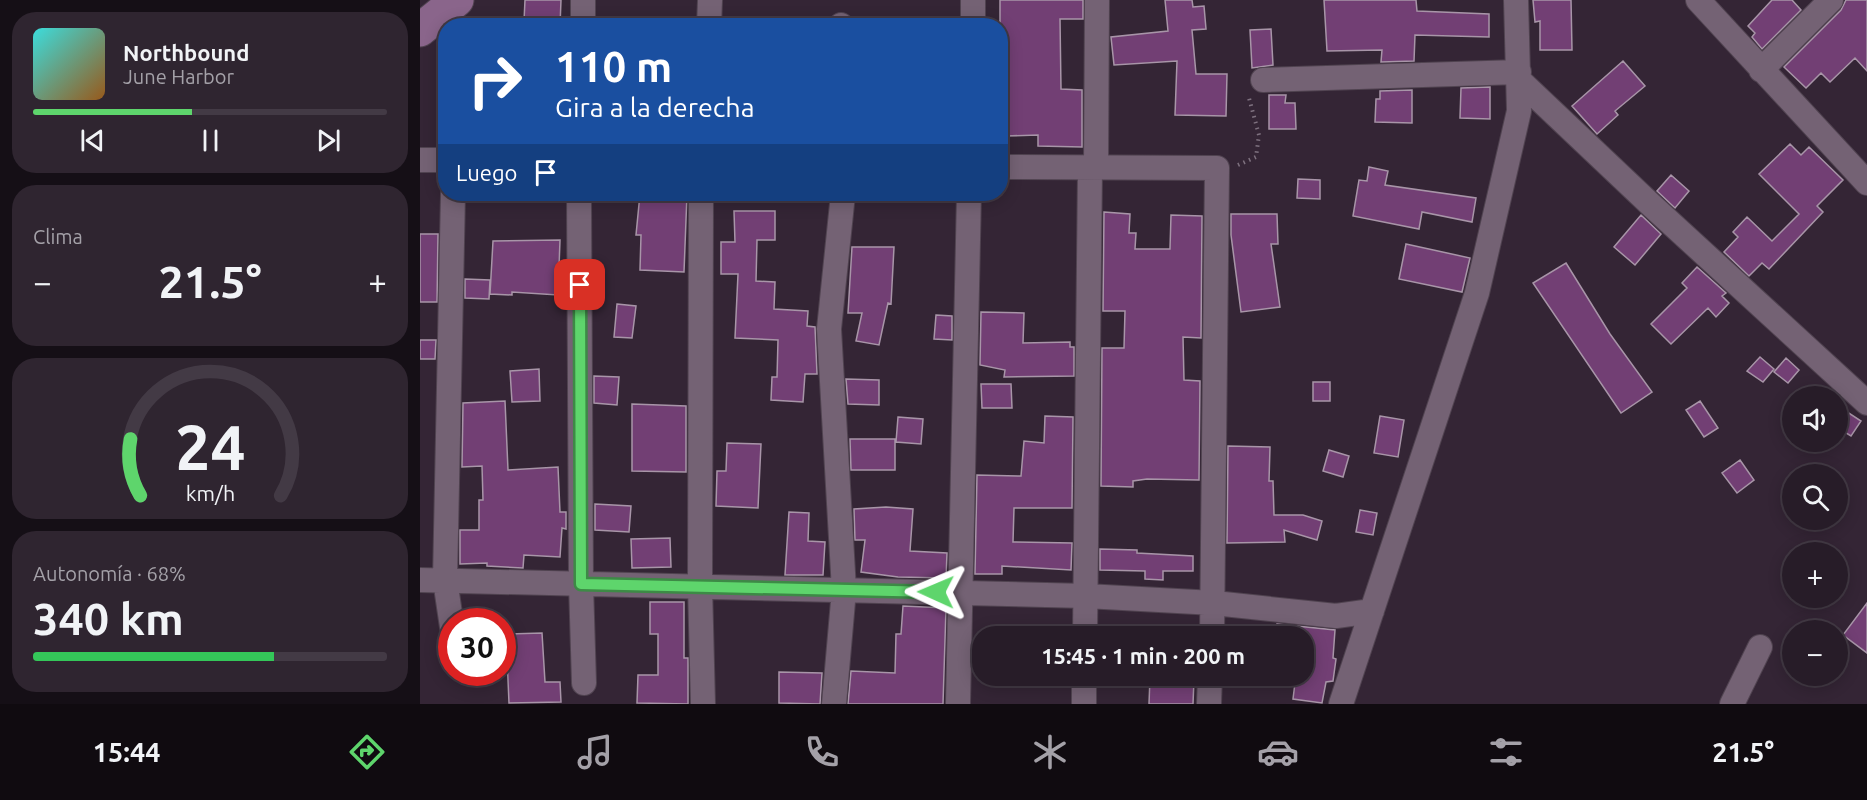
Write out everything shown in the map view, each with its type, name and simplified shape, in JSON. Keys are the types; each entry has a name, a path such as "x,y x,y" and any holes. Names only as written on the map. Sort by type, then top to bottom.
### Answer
{"main road":[{"path":"420,30 457,0"}],"street":[{"path":"582,18 583,0"},
{"path":"709,18 710,0"},
{"path":"973,0 973,18"},
{"path":"1085,626 1097,0"},
{"path":"1341,704 1477,293 1519,111 1516,0"},
{"path":"1698,0 1866,182"},
{"path":"1761,70 1831,0"},
{"path":"1263,80 1519,76 1650,204 1867,403"},
{"path":"420,160 438,160"},
{"path":"1008,167 1217,168 1213,626"},
{"path":"449,608 445,580 453,201"},
{"path":"579,201 581,584 584,683"},
{"path":"701,201 700,586 703,704"},
{"path":"834,704 844,590 829,329 842,201"},
{"path":"958,704 969,201"},
{"path":"420,580 1086,596 1214,603 1336,616 1372,611"},
{"path":"1732,704 1760,647"},
{"path":"1084,686 1084,704"},
{"path":"1209,704 1210,686"}],"path":[{"path":"1217,168 1236,166 1256,157 1259,135 1247,90 1263,80"}],"building":[{"path":"525,0 561,0 560,18 524,18"},
{"path":"1000,0 1083,0 1083,19 1060,19 1061,89 1082,90 1082,147 1038,146 1038,135 1008,136 1008,18 1000,18"},
{"path":"1165,0 1192,0 1193,7 1204,6 1206,29 1192,30 1196,74 1227,74 1226,116 1175,115 1177,61 1114,65 1111,37 1168,31"},
{"path":"1324,0 1416,0 1417,11 1489,14 1489,37 1415,35 1414,61 1381,62 1382,50 1327,51"},
{"path":"1533,0 1571,0 1572,50 1540,50 1540,21 1535,22"},
{"path":"1772,0 1792,0 1801,10 1762,49 1752,37 1755,33 1748,26"},
{"path":"1846,0 1867,0 1867,71 1855,58 1830,82 1821,73 1806,88 1784,67 1841,10"},
{"path":"1271,29 1273,65 1252,68 1250,30"},
{"path":"1623,61 1645,86 1615,111 1618,115 1597,134 1572,106"},
{"path":"1490,87 1490,119 1460,118 1461,88"},
{"path":"1412,90 1412,123 1375,122 1376,99 1380,99 1380,91"},
{"path":"1269,95 1286,95 1285,103 1295,103 1296,129 1269,129"},
{"path":"1790,144 1801,155 1809,147 1843,180 1817,206 1823,212 1769,269 1762,263 1749,276 1724,252 1738,237 1733,232 1747,217 1772,241 1799,214 1759,174"},
{"path":"1369,167 1388,171 1385,185 1476,198 1472,222 1422,212 1419,229 1353,216 1359,180 1367,181"},
{"path":"1671,175 1689,191 1675,208 1657,191"},
{"path":"1298,179 1320,180 1320,199 1297,198"},
{"path":"639,201 687,201 684,272 640,270 641,235 636,235"},
{"path":"734,211 775,211 775,240 757,240 756,281 775,282 774,309 808,311 807,326 815,327 817,374 805,374 803,402 771,400 772,377 777,377 778,340 735,338 738,274 721,274 721,242 735,242"},
{"path":"1104,212 1130,214 1129,233 1136,233 1135,249 1170,249 1171,215 1202,216 1201,338 1183,337 1184,380 1200,381 1199,480 1147,479 1133,481 1133,487 1101,486 1102,348 1124,348 1125,311 1103,311"},
{"path":"1231,214 1277,214 1278,244 1271,244 1280,307 1241,312 1231,235"},
{"path":"1641,215 1661,234 1635,265 1614,247"},
{"path":"420,234 438,234 437,302 420,302"},
{"path":"560,240 558,295 512,292 512,295 490,294 493,241"},
{"path":"1406,244 1470,258 1462,292 1399,279"},
{"path":"852,247 894,247 891,304 888,303 879,345 856,341 862,313 848,313"},
{"path":"1566,263 1610,334 1652,392 1621,413 1533,283"},
{"path":"1697,267 1726,293 1722,296 1729,303 1716,317 1708,308 1671,344 1651,324 1687,288 1682,283"},
{"path":"465,279 490,280 489,299 465,298"},
{"path":"617,304 636,306 632,338 614,337"},
{"path":"981,312 1024,313 1023,343 1070,342 1070,347 1074,347 1074,376 1004,377 1005,370 980,365"},
{"path":"936,315 952,316 952,340 934,339"},
{"path":"420,340 436,340 435,359 420,359"},
{"path":"1760,357 1774,369 1763,382 1747,371"},
{"path":"1786,358 1799,370 1788,383 1774,372"},
{"path":"539,369 540,401 512,402 510,371"},
{"path":"594,376 619,377 617,405 594,403"},
{"path":"846,379 879,380 879,405 848,404"},
{"path":"1313,382 1330,382 1330,401 1313,401"},
{"path":"981,384 1011,384 1012,408 982,408"},
{"path":"505,401 508,470 558,467 560,512 566,512 566,529 562,528 560,557 524,555 523,568 487,566 487,563 460,564 460,530 479,530 479,500 483,500 482,466 462,467 463,403"},
{"path":"1700,401 1718,428 1704,437 1686,410"},
{"path":"632,404 686,406 686,472 632,471"},
{"path":"1848,413 1861,421 1851,436 1848,434"},
{"path":"1045,416 1073,417 1072,508 1014,508 1013,542 1072,543 1071,570 1002,566 1002,574 975,574 977,475 1021,476 1024,441 1044,443"},
{"path":"1380,416 1404,420 1398,457 1374,453"},
{"path":"898,417 923,419 921,444 896,442"},
{"path":"850,439 895,439 895,470 851,470"},
{"path":"727,443 761,444 758,508 716,506 717,471 726,471"},
{"path":"1228,446 1270,447 1269,481 1273,481 1274,515 1303,515 1322,521 1317,540 1284,530 1285,542 1227,543"},
{"path":"1329,450 1349,456 1343,477 1323,471"},
{"path":"1740,460 1754,480 1737,493 1722,473"},
{"path":"595,504 631,506 629,532 595,530"},
{"path":"886,507 913,509 910,551 947,553 946,578 898,577 861,572 865,540 855,540 854,509"},
{"path":"1360,510 1377,513 1373,535 1356,532"},
{"path":"789,512 809,513 808,541 825,542 823,575 785,575"},
{"path":"670,538 671,567 632,568 631,539"},
{"path":"1100,549 1193,556 1193,571 1163,571 1163,580 1145,579 1145,571 1100,570"},
{"path":"650,602 684,602 684,658 688,658 688,704 637,703 638,675 658,675 658,634 650,634"},
{"path":"1867,603 1867,653 1848,639 1848,628"},
{"path":"903,606 946,608 943,704 848,704 851,671 895,673 896,634 901,634"},
{"path":"1314,628 1335,630 1333,658 1336,659 1333,681 1326,682 1322,703 1293,699 1295,686 1314,686"},
{"path":"542,633 545,682 560,682 561,702 509,703 508,686 516,686 516,634"},
{"path":"779,672 822,673 820,704 779,703"},
{"path":"1150,686 1194,686 1193,704 1149,704"}],"route":[{"path":"580,285 581,584 936,592"}]}
